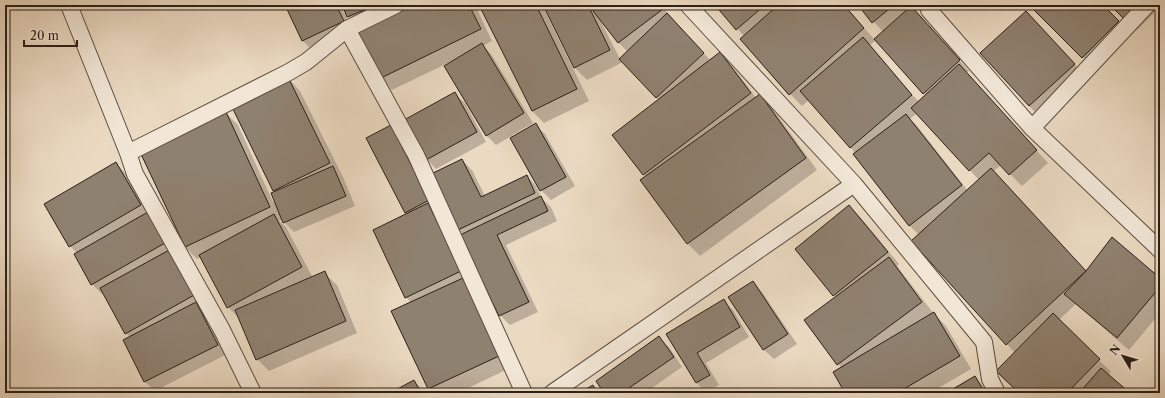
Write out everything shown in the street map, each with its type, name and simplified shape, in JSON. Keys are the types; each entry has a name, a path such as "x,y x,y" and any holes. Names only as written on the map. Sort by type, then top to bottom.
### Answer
{"street":[{"path":"69,5 135,174 222,330 253,393"},
{"path":"128,154 289,72 306,62 347,29 396,5"},
{"path":"688,5 854,184 984,342 990,379 997,393"},
{"path":"930,5 929,10 1032,128 1160,250"},
{"path":"1032,128 1148,5"},
{"path":"347,29 416,155 524,393"},
{"path":"552,393 854,184"}],"building":[{"path":"285,5 336,5 344,21 302,41"},
{"path":"342,5 377,5 347,17"},
{"path":"411,5 469,5 481,29 379,79 356,32"},
{"path":"479,5 536,5 577,89 532,111"},
{"path":"543,5 588,5 610,50 574,68"},
{"path":"602,5 661,5 663,9 618,43 593,11"},
{"path":"715,5 765,5 736,30"},
{"path":"778,5 844,5 864,28 789,95 740,39"},
{"path":"858,5 894,5 872,23"},
{"path":"1029,5 1103,5 1119,21 1082,58"},
{"path":"1110,5 1138,5 1124,19"},
{"path":"911,6 960,60 923,94 874,39"},
{"path":"1026,11 1075,64 1029,106 980,53"},
{"path":"667,13 704,53 656,98 619,59"},
{"path":"863,37 912,95 850,148 800,91"},
{"path":"482,43 524,113 486,136 444,66"},
{"path":"720,52 751,93 643,175 612,135"},
{"path":"959,64 1037,150 1009,175 989,153 969,171 911,108"},
{"path":"288,77 330,163 273,191 231,105"},
{"path":"455,92 477,132 426,160 404,120"},
{"path":"760,94 806,158 687,244 640,180"},
{"path":"226,112 270,207 185,247 140,152"},
{"path":"906,114 962,185 909,226 853,154"},
{"path":"536,123 566,177 540,191 510,138"},
{"path":"391,125 429,200 405,213 366,138"},
{"path":"462,159 481,197 527,175 535,193 458,230 431,174"},
{"path":"116,162 141,205 69,247 44,204"},
{"path":"333,166 346,196 283,223 271,193"},
{"path":"991,168 1086,271 1006,345 911,241"},
{"path":"541,196 548,211 497,235 529,302 499,316 460,235"},
{"path":"428,203 461,271 405,298 373,230"},
{"path":"849,205 888,252 833,296 795,249"},
{"path":"148,212 165,243 91,285 74,254"},
{"path":"274,214 302,267 227,308 199,255"},
{"path":"1112,237 1160,278 1160,287 1117,338 1064,294 1086,271"},
{"path":"171,249 196,294 125,334 100,288"},
{"path":"889,257 922,302 837,365 804,320"},
{"path":"325,271 346,321 256,360 235,310"},
{"path":"463,278 499,356 428,389 391,311"},
{"path":"753,281 788,334 763,350 728,297"},
{"path":"724,299 740,327 697,353 710,375 696,383 666,334"},
{"path":"196,302 218,345 144,382 123,340"},
{"path":"934,312 960,356 897,393 845,393 833,372"},
{"path":"1053,313 1100,359 1067,393 1019,393 996,371"},
{"path":"659,336 674,357 629,388 632,393 604,393 596,381"},
{"path":"1101,368 1130,393 1079,393"},
{"path":"975,376 985,393 946,393"},
{"path":"414,380 421,393 390,393"},
{"path":"593,385 597,393 579,393"}]}
